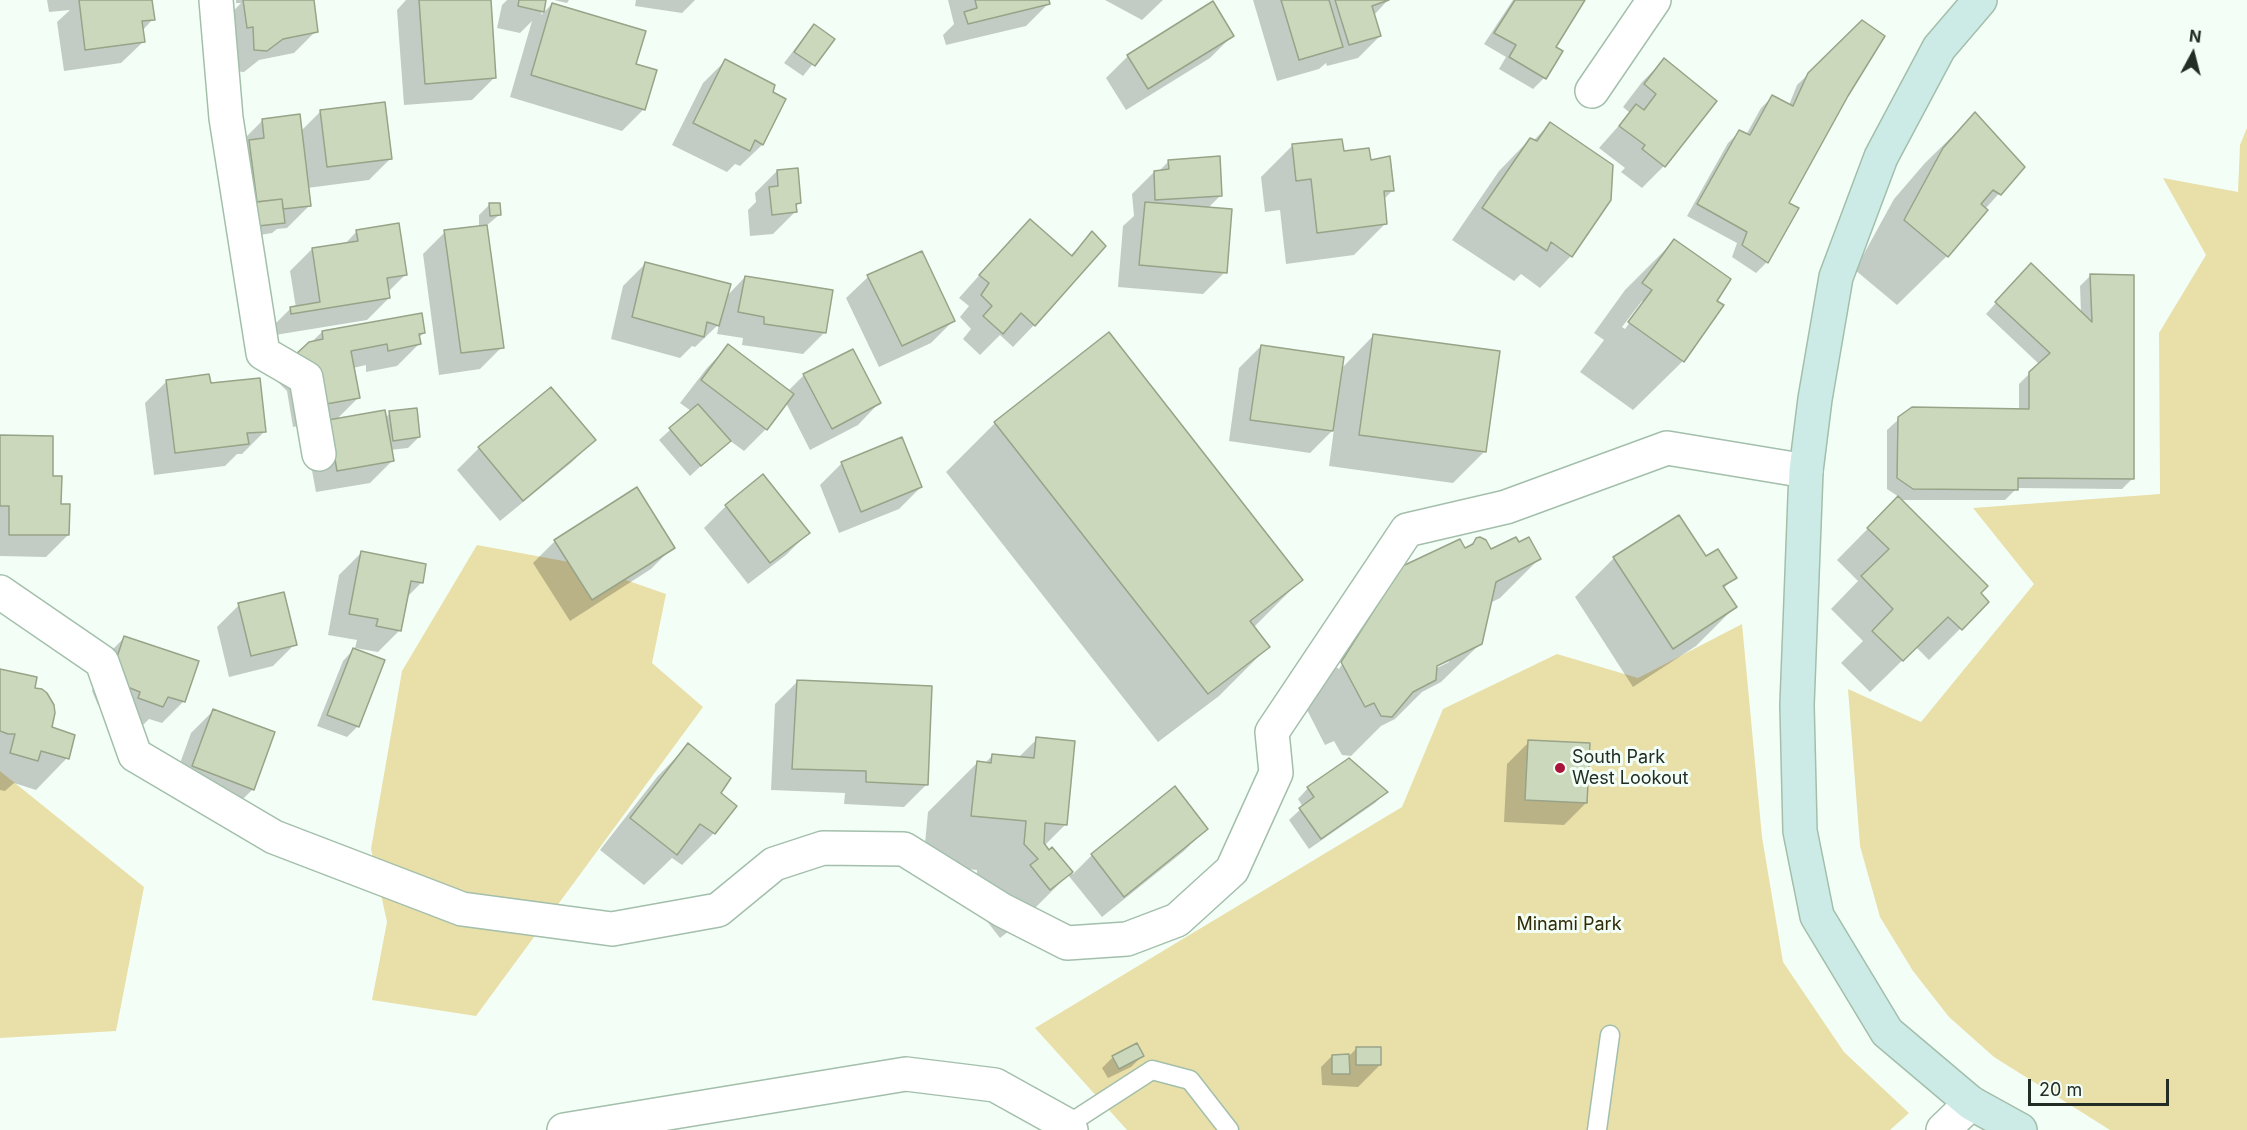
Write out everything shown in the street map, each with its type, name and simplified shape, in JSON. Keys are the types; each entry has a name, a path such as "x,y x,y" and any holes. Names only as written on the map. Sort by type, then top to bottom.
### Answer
{"street":[{"path":"216,0 226,118 262,352 306,378 319,454"},
{"path":"1592,91 1654,0"},
{"path":"1980,0 1938,48 1881,157 1836,277 1815,399 1806,471 1800,589 1797,728 1800,831 1817,916 1887,1032 1971,1102 2020,1130"},
{"path":"0,592 102,662 135,755 274,837 462,909 612,928 718,910 774,864 823,848 903,849 1002,910 1067,943 1127,939 1178,920 1232,870 1276,773 1272,732 1407,530 1506,507 1666,448 1806,471"},
{"path":"564,1130 906,1074 995,1085 1069,1127"},
{"path":"1943,1130 1971,1102"}],"lane":[{"path":"1597,1130 1610,1035"},
{"path":"1069,1127 1152,1070 1190,1080 1229,1130"}],"green space":[{"path":"2247,128 2247,1130 2110,1130 1994,1057 1949,1017 1913,971 1880,917 1860,846 1848,689 1921,722 2034,584 1973,508 2160,494 2159,333 2206,255 2163,178 2238,192 2240,145"},
{"path":"477,545 580,564 666,594 652,663 703,707 476,1016 372,1000 387,922 371,849 402,671"},
{"name":"Minami Park","path":"1742,624 1762,837 1783,962 1844,1052 1909,1113 1890,1130 1127,1130 1035,1028 1402,807 1443,709 1557,654 1638,678"},
{"path":"0,771 144,887 116,1031 0,1038"}],"building":[{"path":"79,0 152,0 155,20 142,21 145,42 85,50"},
{"path":"243,0 314,0 318,32 283,39 267,51 254,50 253,27 247,28"},
{"path":"419,0 491,0 496,78 425,84"},
{"path":"519,0 546,0 544,12 518,6"},
{"path":"975,0 1049,0 1050,4 968,24 964,12 977,8"},
{"path":"1281,0 1329,0 1343,47 1299,60"},
{"path":"1335,0 1389,0 1372,6 1381,36 1349,45"},
{"path":"1515,0 1585,0 1556,47 1563,51 1546,79 1509,57 1516,45 1494,33"},
{"path":"1213,1 1234,36 1148,89 1127,55"},
{"path":"552,3 646,31 636,64 657,70 645,110 531,75"},
{"path":"1862,20 1885,36 1848,96 1789,203 1799,208 1768,263 1742,245 1747,232 1697,204 1739,130 1750,135 1772,95 1793,106 1808,73"},
{"path":"814,24 835,39 815,66 794,52"},
{"path":"1664,58 1717,101 1665,167 1642,149 1645,145 1619,126 1636,104 1644,110 1656,94 1644,84"},
{"path":"725,59 775,85 773,92 786,99 763,145 755,140 750,151 693,123"},
{"path":"385,102 392,159 327,167 320,110"},
{"path":"1975,112 2025,167 2001,195 1993,190 1981,204 1988,210 1948,257 1904,220 1943,148"},
{"path":"300,114 311,206 283,209 282,199 257,202 249,140 264,138 262,119"},
{"path":"1550,122 1613,165 1611,200 1572,257 1551,242 1547,251 1482,208 1530,138 1537,141"},
{"path":"1342,139 1344,151 1369,148 1371,160 1390,156 1394,191 1384,191 1387,224 1317,233 1311,179 1296,181 1292,144"},
{"path":"1220,156 1222,196 1155,200 1154,171 1169,169 1168,160"},
{"path":"798,168 801,203 796,204 797,212 772,215 769,187 778,186 777,170"},
{"path":"282,199 285,223 258,226 255,202"},
{"path":"1145,202 1232,209 1227,273 1139,265"},
{"path":"489,203 500,203 501,215 490,216"},
{"path":"1030,219 1072,256 1092,231 1106,246 1035,326 1021,313 1003,334 983,316 992,306 981,295 989,283 979,275"},
{"path":"399,223 407,275 387,278 390,298 291,314 290,307 320,302 312,248 358,241 356,230"},
{"path":"487,225 504,348 461,353 444,230"},
{"path":"1674,239 1731,279 1717,301 1724,305 1684,362 1628,322 1652,290 1642,283"},
{"path":"922,251 955,321 902,346 867,275"},
{"path":"645,262 731,284 719,326 707,322 704,337 632,317"},
{"path":"2031,263 2092,322 2090,274 2134,275 2134,479 2018,478 2018,490 1913,489 1897,478 1898,417 1912,407 2029,409 2029,372 2050,353 1995,302"},
{"path":"745,276 833,290 826,333 764,324 764,317 738,312"},
{"path":"422,313 425,333 419,334 421,344 388,351 387,344 351,351 360,398 315,406 294,356 309,342 323,339 322,331"},
{"path":"1109,332 1303,580 1250,621 1270,647 1208,694 994,422"},
{"path":"1373,334 1500,351 1486,452 1359,435"},
{"path":"728,344 794,394 767,430 701,380"},
{"path":"1261,345 1344,357 1333,431 1250,420"},
{"path":"853,349 881,403 832,429 803,374"},
{"path":"209,374 211,383 260,378 266,432 247,433 249,444 175,453 166,380"},
{"path":"551,387 596,440 523,501 478,447"},
{"path":"698,404 731,441 701,466 669,428"},
{"path":"417,408 420,437 393,441 389,411"},
{"path":"385,410 394,461 337,471 328,420"},
{"path":"0,435 53,436 53,476 62,476 61,504 70,504 69,535 9,535 9,506 0,506"},
{"path":"902,437 922,487 861,512 841,462"},
{"path":"763,474 810,533 770,563 725,505"},
{"path":"637,487 675,548 592,600 554,540"},
{"path":"1898,496 1988,586 1981,593 1989,602 1962,630 1948,617 1903,661 1872,631 1893,609 1861,576 1889,549 1867,528"},
{"path":"1679,515 1706,556 1718,549 1737,578 1723,586 1737,607 1673,649 1613,557"},
{"path":"1480,537 1486,540 1491,549 1516,537 1519,542 1529,537 1541,559 1496,582 1482,644 1437,666 1436,680 1413,692 1392,717 1381,716 1374,703 1365,707 1341,662 1395,577 1392,571 1460,539 1465,548"},
{"path":"361,551 426,564 423,583 411,581 401,631 376,626 378,619 349,614"},
{"path":"284,592 297,645 251,656 238,603"},
{"path":"124,636 199,661 185,702 168,697 163,707 138,698 140,692 120,684 113,669"},
{"path":"353,648 385,660 359,727 327,715"},
{"path":"0,669 37,677 35,688 47,693 54,705 52,727 75,735 69,759 41,751 38,761 10,753 15,734 0,731"},
{"path":"797,680 932,686 928,785 866,782 866,771 792,769"},
{"path":"213,709 275,732 254,790 192,766"},
{"path":"1036,737 1075,741 1067,825 1045,823 1044,843 1049,850 1052,847 1073,872 1050,890 1030,865 1038,859 1024,844 1026,821 971,816 977,761 991,763 992,754 1034,758"},
{"path":"1528,740 1590,743 1587,803 1525,800"},
{"path":"688,743 731,778 721,793 737,806 715,834 700,824 677,855 630,818"},
{"path":"1349,758 1388,792 1321,839 1299,808 1314,797 1307,787"},
{"path":"1175,786 1208,829 1124,897 1091,854"},
{"path":"1137,1043 1144,1056 1119,1069 1112,1056"},
{"path":"1356,1047 1381,1047 1381,1065 1356,1065"},
{"path":"1349,1054 1350,1074 1332,1074 1332,1055"}],"place":[{"name":"South Park West Lookout","path":"1560,768"}]}
